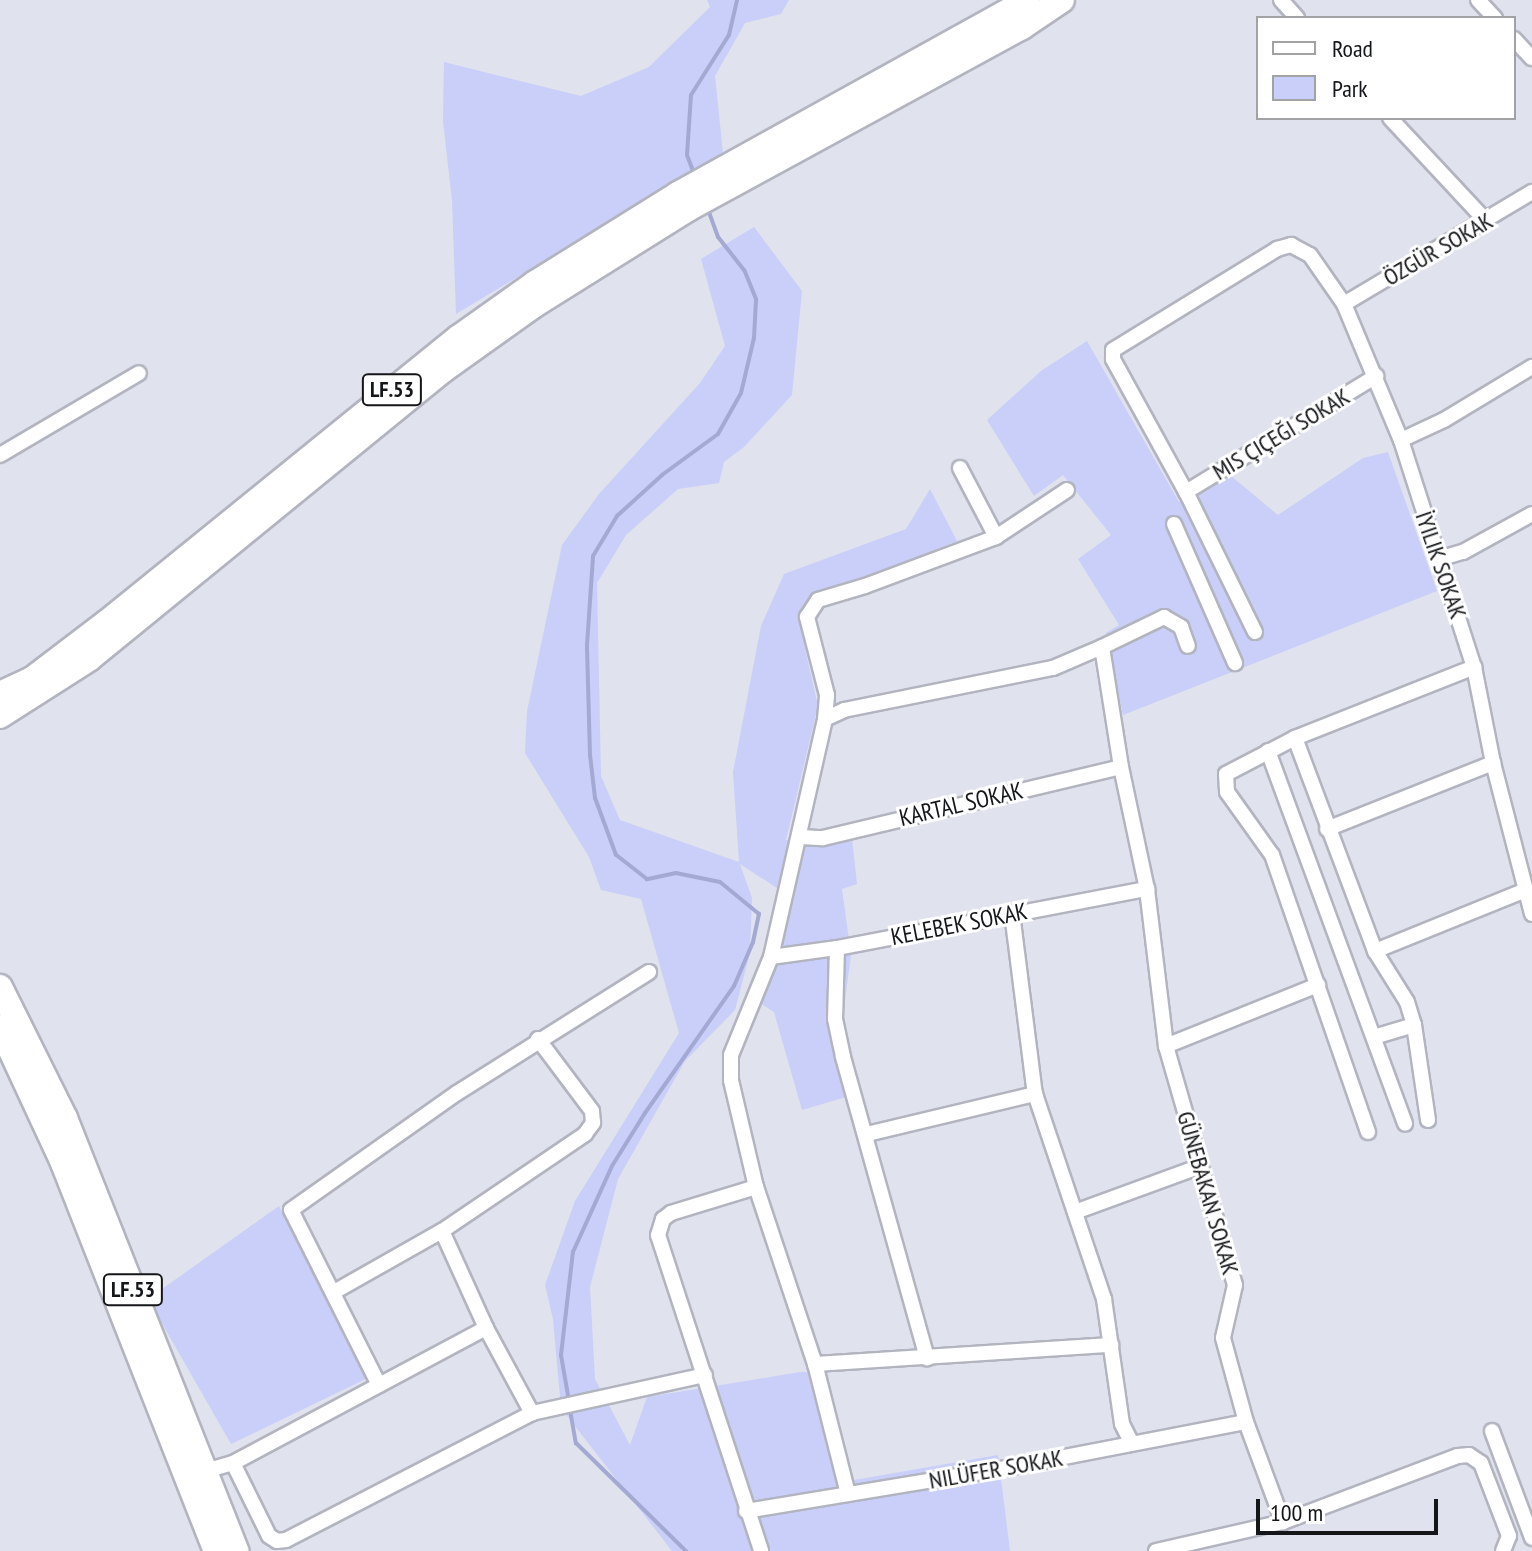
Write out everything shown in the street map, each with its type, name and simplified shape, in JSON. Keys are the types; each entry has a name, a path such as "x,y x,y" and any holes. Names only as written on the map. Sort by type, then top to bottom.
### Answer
{"highway":[{"name":"LF.53","path":"0,694 32,679 459,337 583,251 683,201 1028,0"},
{"name":"LF.53","path":"720,180 1022,27 1062,0"},
{"name":"LF.53","path":"0,716 89,659 173,594 442,371 683,201"},
{"name":"LF.53","path":"0,987 65,1118 236,1551"},
{"name":"LF.53","path":"0,1027 63,1163 216,1551"}],"street":[{"path":"1281,0 1295,16"},
{"path":"1478,0 1493,16"},
{"path":"1516,41 1532,58"},
{"path":"1392,120 1486,221"},
{"name":"ÖZGÜR SOKAK","path":"1344,304 1532,192"},
{"name":"İYILIK SOKAK","path":"1186,492 1113,359 1113,350 1277,249 1291,245 1310,255 1344,304 1401,440 1474,667 1493,763 1532,914"},
{"path":"1401,440 1444,420 1532,367"},
{"path":"0,455 139,373"},
{"name":"MIS ÇIÇEĞI SOKAK","path":"1186,492 1376,376"},
{"path":"960,468 996,537"},
{"path":"848,1494 815,1364 756,1187 731,1080 731,1055 771,957 801,837 825,719 827,695 807,617 818,600 865,586 996,537 1067,490"},
{"path":"1186,492 1255,632"},
{"path":"1438,559 1463,552 1532,514"},
{"path":"1174,524 1235,663"},
{"path":"825,719 844,710 1053,668 1164,617 1181,627 1188,646"},
{"name":"GÜNEBAKAN SOKAK","path":"1102,647 1121,767 1147,889 1166,1046 1198,1167 1235,1285 1223,1338 1246,1422 1283,1522"},
{"path":"1368,1132 1272,855 1227,792 1226,774 1295,738 1474,667"},
{"path":"1295,738 1375,951 1407,1002 1414,1025 1428,1120"},
{"path":"1268,751 1405,1124"},
{"path":"1327,829 1493,763"},
{"name":"KARTAL SOKAK","path":"801,837 823,838 1121,767"},
{"name":"KELEBEK SOKAK","path":"771,957 837,948 1147,889"},
{"path":"1375,951 1526,890"},
{"path":"1012,913 1035,1094 1104,1299 1122,1424 1132,1444"},
{"path":"837,948 835,1019 927,1358"},
{"path":"379,1385 291,1210 538,1039 649,972"},
{"path":"1166,1046 1318,985"},
{"path":"1374,1037 1414,1025"},
{"path":"334,1292 442,1231 585,1134 593,1123 592,1111 538,1039"},
{"path":"867,1134 1035,1094"},
{"path":"1075,1212 1198,1167"},
{"path":"756,1187 671,1213 663,1219 658,1235 761,1551"},
{"path":"442,1231 486,1328 536,1411"},
{"path":"205,1471 233,1463 486,1328"},
{"path":"815,1364 1111,1345"},
{"path":"233,1463 269,1536 277,1541 286,1540 536,1411 705,1375"},
{"name":"NILÜFER SOKAK","path":"746,1511 1246,1422"},
{"path":"1492,1431 1532,1538"},
{"path":"1156,1551 1283,1522 1458,1456 1469,1455 1481,1463 1509,1536 1504,1550"}],"green space":[{"path":"707,0 789,0 781,14 745,23 715,76 723,153 456,314 452,201 443,121 444,62 581,96 649,67 710,7"},
{"path":"754,227 802,291 792,395 744,447 724,462 719,483 678,489 626,535 597,583 601,776 620,820 739,862 733,772 761,626 784,574 906,529 930,489 957,541 805,602 804,644 818,706 786,840 852,839 857,884 842,889 851,955 842,1023 860,1093 802,1110 774,1012 754,999 783,892 740,864 752,898 750,953 735,1010 685,1061 618,1179 590,1287 595,1379 630,1445 647,1397 801,1372 821,1373 854,1480 998,1455 1010,1551 672,1551 561,1408 553,1319 545,1285 575,1201 679,1033 641,899 601,890 589,857 525,753 527,711 562,545 599,494 700,383 725,346 701,259"},
{"path":"1087,341 1179,502 1231,476 1278,515 1363,458 1388,452 1437,591 1123,715 1106,633 1119,625 1078,559 1111,535 1063,475 1034,496 987,420 1041,371"},
{"path":"279,1206 374,1375 231,1444 148,1299"}],"waterway":[{"path":"695,176 687,155 691,95 729,35 737,0"},
{"path":"569,1401 561,1355 573,1252 612,1166 645,1113 734,986 753,942 759,914 720,882 676,873 647,879 616,855 595,798 590,755 587,645 593,556 617,516 662,475 718,434 741,393 754,338 756,299 744,270 718,237 707,207"},
{"path":"570,1410 576,1443 686,1551"}]}
